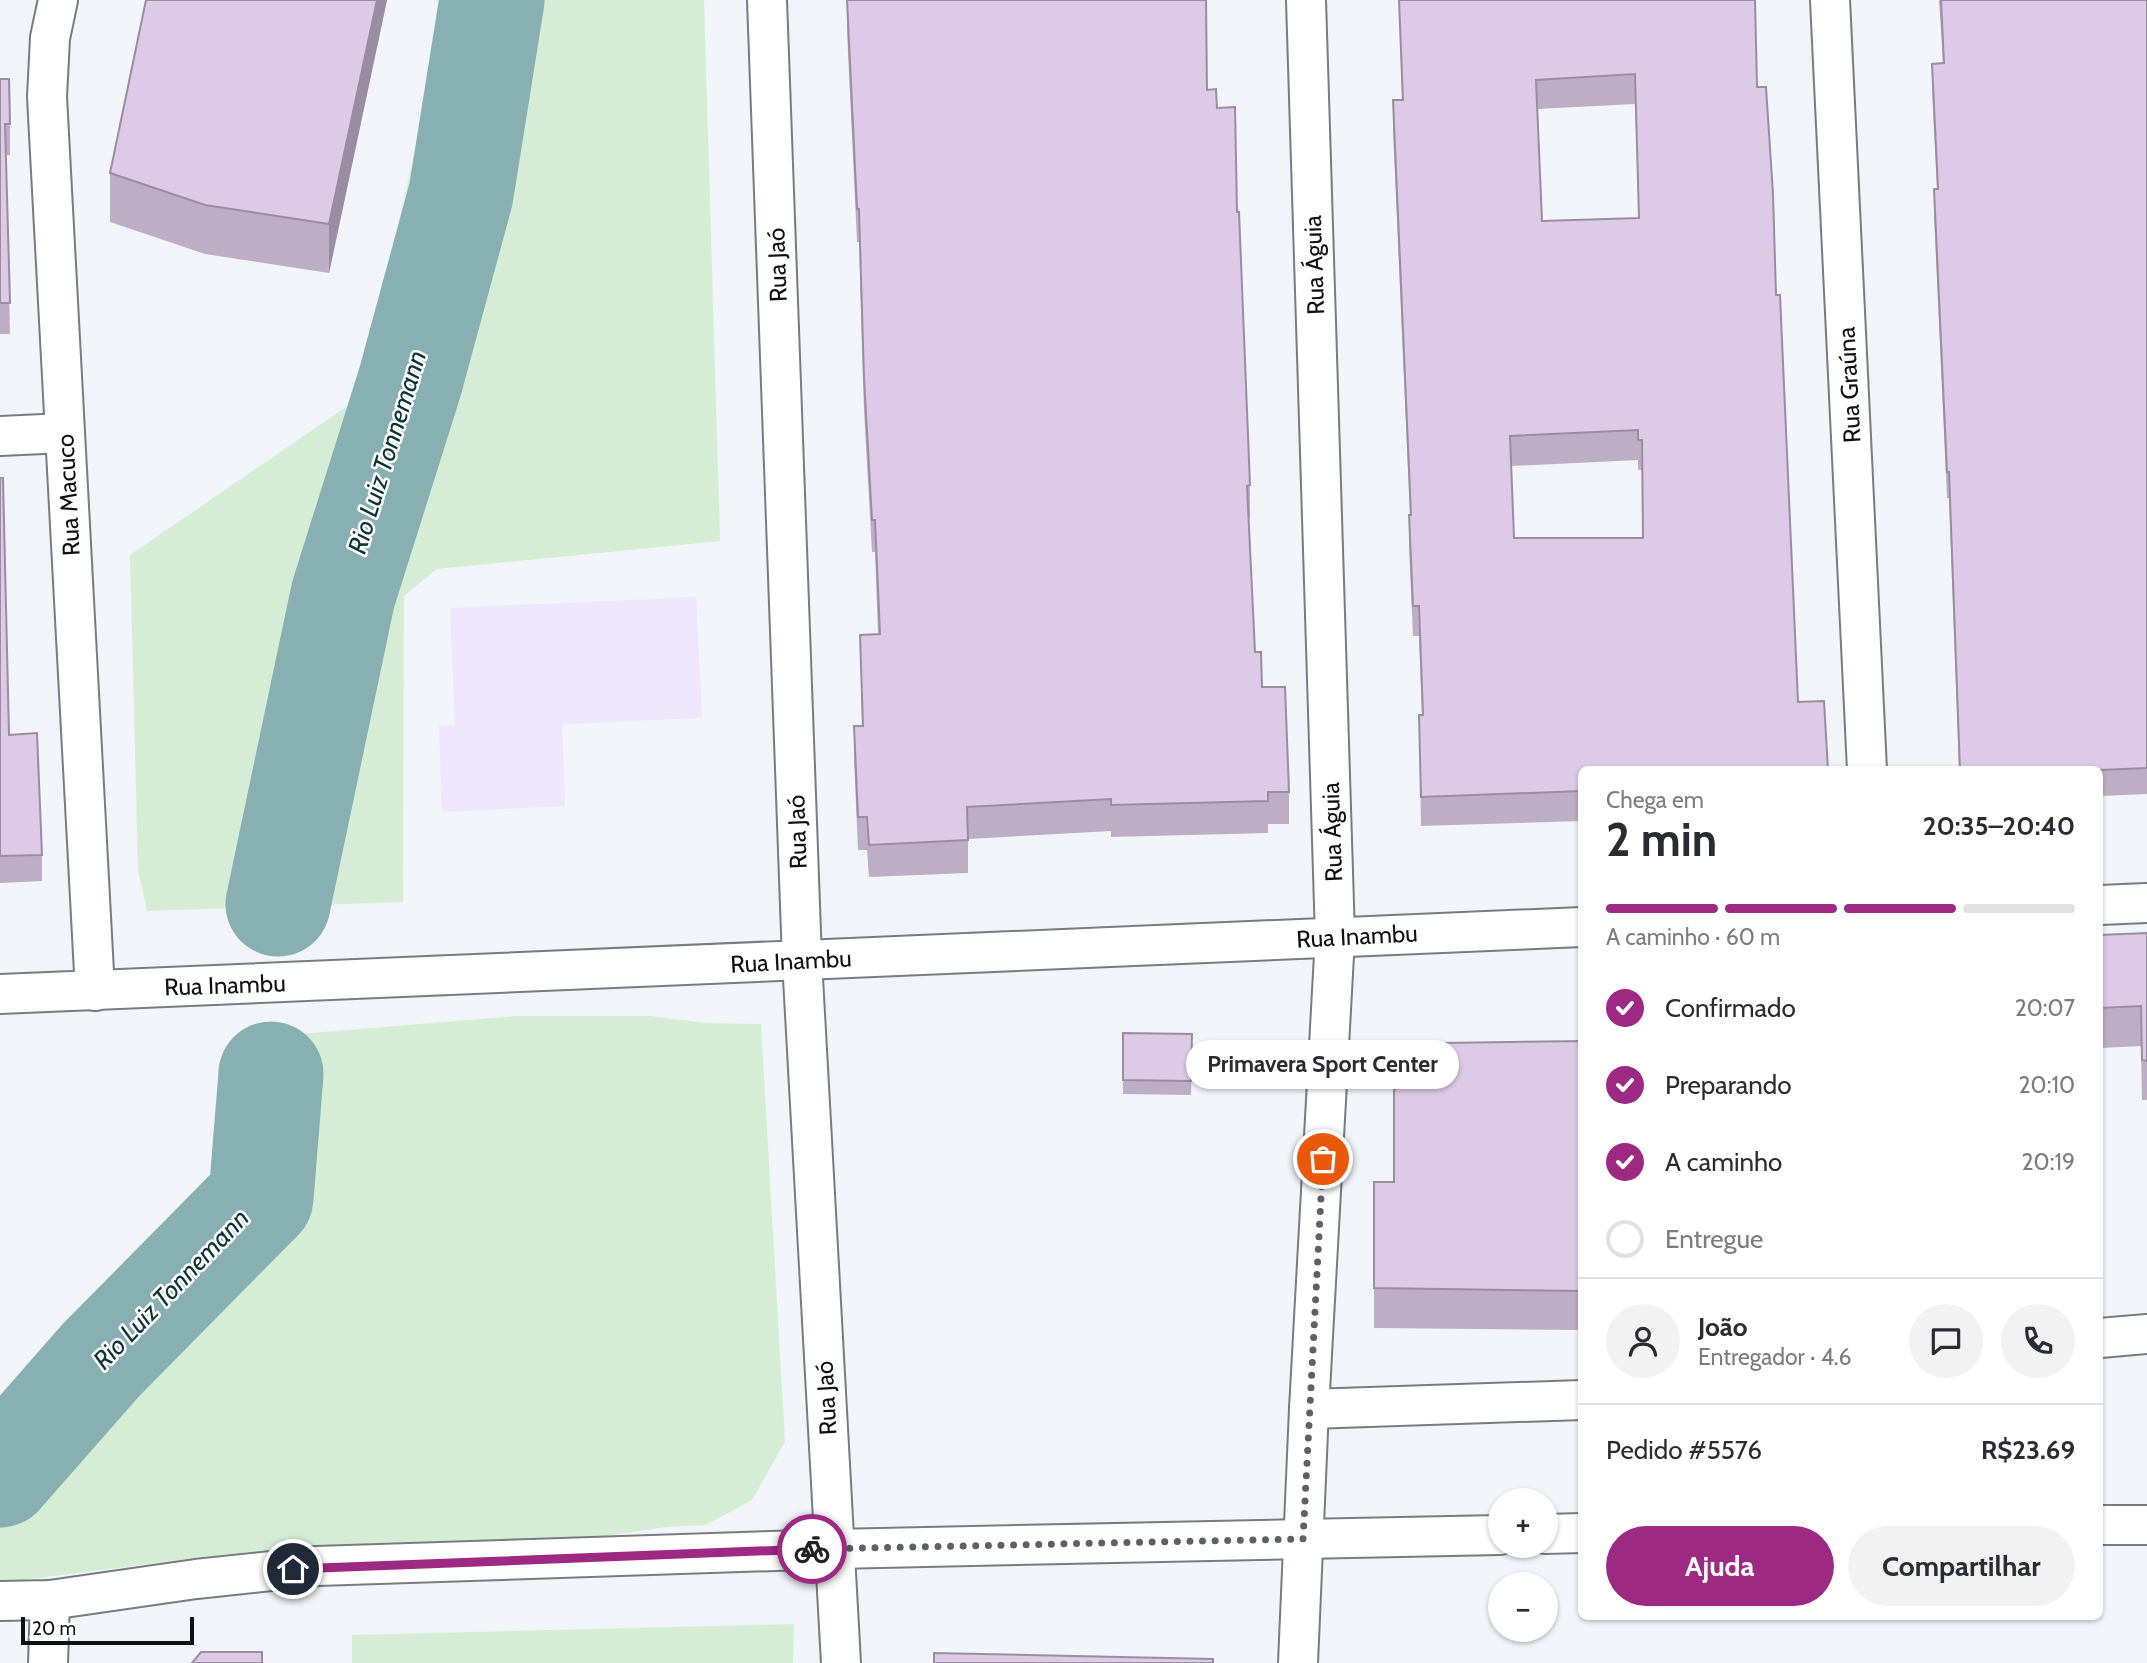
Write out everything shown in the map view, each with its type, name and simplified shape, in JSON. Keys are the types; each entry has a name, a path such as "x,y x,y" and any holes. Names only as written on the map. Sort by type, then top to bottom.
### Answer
{"street":[{"name":"Rua Macuco","path":"58,0 50,38 47,97 95,991"},
{"name":"Rua Jaó","path":"767,0 802,960 841,1663"},
{"name":"Rua Águia","path":"1298,1663 1308,1409 1335,937 1306,0"},
{"name":"Rua Graúna","path":"1830,0 1867,766"},
{"path":"0,436 65,433"},
{"path":"2103,905 2147,903"},
{"name":"Rua Inambu","path":"0,995 1578,927"},
{"path":"2103,1338 2147,1334"},
{"path":"1308,1409 1578,1400"},
{"path":"2103,1525 2147,1525"},
{"path":"1558,1534 1578,1533"},
{"path":"0,1601 50,1600 196,1578 317,1566 834,1549 1488,1535"},
{"path":"48,1663 50,1600"}],"shaded area":[{"path":"696,597 702,718 562,724 565,806 442,812 439,726 455,725 450,608"}],"green space":[{"path":"449,0 704,0 720,541 437,569 404,596 403,902 147,911 138,870 130,555 359,398"},
{"path":"516,1016 649,1016 706,1023 761,1024 785,1442 752,1500 706,1525 666,1527 573,1541 343,1545 219,1555 0,1583 0,1434 49,1388 78,1335 85,1307 154,1237 194,1217 225,1152 232,1108 247,1057 299,1034"},
{"path":"794,1624 793,1663 352,1663 352,1635"}],"building":[{"path":"146,0 377,0 329,224 205,205 110,173"},
{"path":"847,0 1206,0 1207,90 1216,89 1217,108 1235,107 1255,652 1261,652 1262,687 1285,687 1289,792 1268,792 1268,801 1111,805 1111,799 967,807 968,840 869,845 867,817 858,817 854,726 863,726 860,635 880,634 875,520 872,520 864,378 859,209"},
{"path":"1399,0 1755,0 1757,87 1766,87 1776,295 1780,295 1798,702 1824,701 1828,766 1578,766 1578,791 1421,797 1419,715 1423,715 1419,606 1413,606 1393,100 1403,100","holes":["1635,74 1639,218 1542,221 1536,80","1638,430 1638,440 1642,440 1643,538 1514,538 1510,436"]},
{"path":"1941,0 2147,0 2147,768 2103,770 2103,766 1960,766 1949,472 1934,189 1938,189 1932,64 1944,63"},
{"path":"0,79 9,79 10,124 5,124 10,303 0,303"},
{"path":"0,478 3,478 9,735 37,733 42,855 0,856"},
{"path":"2147,933 2147,1061 2142,1060 2141,1006 2103,1008 2103,935"},
{"path":"1123,1033 1192,1034 1191,1081 1123,1080"},
{"path":"1578,1041 1578,1291 1374,1288 1374,1182 1394,1182 1394,1090 1441,1043"},
{"path":"201,1652 262,1652 262,1663 192,1663"},
{"path":"934,1653 1213,1659 1213,1663 934,1663"}],"waterway":[{"name":"Rio Luiz Tonnemann","path":"278,904 343,595 410,382 461,194 492,0"},
{"name":"Rio Luiz Tonnemann","path":"0,1475 101,1360 261,1198 271,1074"}],"way so far":[{"path":"812,1549 1303,1539 1323,1159"}],"place":[{"name":"Primavera Sport Center","path":"1323,1159"}],"route":[{"path":"293,1569 812,1549"}]}
